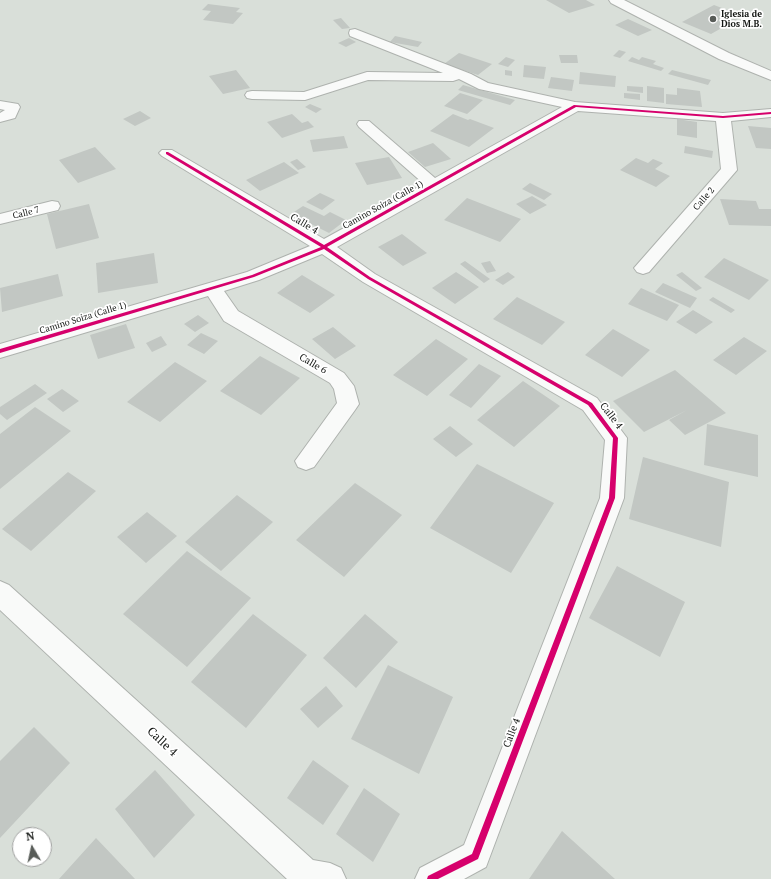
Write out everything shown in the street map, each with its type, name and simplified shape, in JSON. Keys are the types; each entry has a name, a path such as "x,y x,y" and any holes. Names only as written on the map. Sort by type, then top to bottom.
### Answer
{"street":[{"path":"615,0 724,56 771,76"},
{"path":"355,33 466,77 484,86 575,106 723,117 771,113"},
{"path":"252,95 305,96 367,76 466,77"},
{"path":"0,105 13,108 10,114 0,118"},
{"name":"Camino Soiza (Calle 1)","path":"0,351 253,276 324,247 575,106"},
{"name":"Calle 2","path":"643,268 729,170 723,117"},
{"path":"364,124 434,185"},
{"name":"Calle 4","path":"167,153 324,247 369,278 590,404 616,438 612,498 475,856 431,879"},
{"name":"Calle 7","path":"0,219 52,206"},
{"name":"Calle 6","path":"213,288 231,316 337,378 344,386 348,404 306,460"},
{"name":"Calle 4","path":"0,593 305,874 330,879"}],"building":[{"path":"546,0 586,0 595,5 569,13"},
{"path":"208,4 240,8 236,12 243,13 233,24 203,20 211,11 202,10"},
{"name":"Iglesia de Dios M.B.","path":"714,5 743,16 711,34 682,22"},
{"path":"341,18 350,28 342,29 333,20"},
{"path":"628,19 652,30 638,36 615,25"},
{"path":"395,36 422,42 418,47 390,42"},
{"path":"349,38 356,42 346,47 338,43"},
{"path":"619,50 626,52 620,58 613,56"},
{"path":"459,53 492,64 478,75 444,64"},
{"path":"559,55 577,55 578,63 561,63"},
{"path":"506,57 515,60 508,67 498,64"},
{"path":"632,57 639,60 642,57 656,61 653,64 664,68 661,71 628,61"},
{"path":"524,65 546,67 544,79 523,77"},
{"path":"236,70 250,88 223,94 209,76"},
{"path":"505,70 512,71 512,76 505,75"},
{"path":"672,70 711,80 708,85 668,74"},
{"path":"580,72 616,76 615,87 579,84"},
{"path":"551,77 574,80 572,91 548,88"},
{"path":"463,85 515,100 510,105 458,90"},
{"path":"627,86 643,87 643,93 627,91"},
{"path":"647,86 664,88 664,103 647,101"},
{"path":"677,88 700,91 702,107 666,104 666,94 677,95"},
{"path":"460,93 483,100 467,114 444,106"},
{"path":"624,93 640,94 640,100 624,98"},
{"path":"310,104 322,109 316,113 305,107"},
{"path":"140,111 151,118 135,126 123,119"},
{"path":"292,114 302,123 308,121 314,127 282,138 267,122"},
{"path":"453,114 494,128 469,147 430,131"},
{"path":"677,119 697,122 697,138 677,135"},
{"path":"748,126 771,128 771,149 756,148"},
{"path":"344,136 348,148 313,152 310,140"},
{"path":"433,143 451,159 425,167 408,152"},
{"path":"685,146 713,151 712,158 684,153"},
{"path":"95,147 116,169 78,183 59,160"},
{"path":"389,157 402,178 367,185 355,163"},
{"path":"636,158 648,163 653,159 663,163 655,169 670,176 656,187 620,170"},
{"path":"297,159 306,167 298,170 290,162"},
{"path":"284,162 299,173 260,191 246,180"},
{"path":"530,183 552,194 544,200 522,189"},
{"path":"320,193 335,200 322,210 306,202"},
{"path":"532,196 547,205 530,214 516,204"},
{"path":"467,198 521,219 500,242 444,220"},
{"path":"720,199 756,201 759,209 771,209 771,226 729,225"},
{"path":"89,204 99,238 56,249 47,214"},
{"path":"303,206 324,216 330,212 346,220 329,233 291,214"},
{"path":"402,234 427,253 403,266 378,247"},
{"path":"154,253 158,283 98,293 96,263"},
{"path":"724,258 769,280 749,300 704,277"},
{"path":"465,261 490,279 484,283 460,264"},
{"path":"490,261 496,271 487,273 481,263"},
{"path":"456,272 479,287 455,304 432,288"},
{"path":"508,272 515,277 503,285 495,280"},
{"path":"682,272 702,288 696,291 676,275"},
{"path":"58,274 63,296 2,312 0,288"},
{"path":"302,275 335,295 310,313 277,293"},
{"path":"663,283 697,298 690,308 655,292"},
{"path":"641,288 679,305 667,321 628,304"},
{"path":"517,297 565,322 542,345 493,319"},
{"path":"713,297 735,310 731,313 709,300"},
{"path":"693,310 713,322 696,334 676,322"},
{"path":"198,315 209,323 195,332 184,324"},
{"path":"126,324 135,348 98,359 90,335"},
{"path":"333,327 356,346 335,359 312,339"},
{"path":"613,329 650,350 622,377 585,355"},
{"path":"201,333 218,341 204,354 187,345"},
{"path":"161,336 167,345 152,352 146,343"},
{"path":"744,337 767,351 736,375 713,360"},
{"path":"436,339 468,359 427,396 393,375"},
{"path":"260,356 300,378 261,415 220,391"},
{"path":"175,362 207,381 160,422 127,402"},
{"path":"479,364 501,376 471,408 449,395"},
{"path":"675,370 726,413 685,435 669,420 687,410 644,432 613,401"},
{"path":"523,381 560,406 514,447 477,420"},
{"path":"35,384 47,393 7,420 0,414 0,407"},
{"path":"62,389 79,401 63,412 47,399"},
{"path":"35,407 71,431 0,489 0,434"},
{"path":"707,424 758,435 758,477 704,465"},
{"path":"450,426 473,444 456,457 433,439"},
{"path":"643,457 729,482 721,547 629,519"},
{"path":"477,464 554,503 511,573 430,528"},
{"path":"68,472 96,491 31,551 2,529"},
{"path":"355,483 402,515 344,577 296,540"},
{"path":"237,495 273,522 221,571 185,542"},
{"path":"147,512 177,536 146,563 117,537"},
{"path":"187,551 251,598 187,667 123,614"},
{"path":"617,566 685,602 660,657 589,618"},
{"path":"253,614 307,655 246,728 191,682"},
{"path":"365,614 398,642 356,688 323,658"},
{"path":"388,665 453,697 419,774 351,739"},
{"path":"326,686 343,706 318,728 300,709"},
{"path":"34,727 70,763 0,838 0,761"},
{"path":"313,760 349,786 323,825 287,798"},
{"path":"155,770 195,815 154,858 115,809"},
{"path":"364,788 400,814 373,862 336,834"},
{"path":"562,831 615,879 529,879"},
{"path":"96,838 135,879 59,879"}],"cycle path":[{"path":"0,351 253,276 324,247 575,106 723,117 771,113"},
{"path":"167,153 324,247 369,278 590,404 616,438 612,498 475,856 431,879"}],"place":[{"name":"Iglesia de Dios M.B.","path":"713,19"}]}
